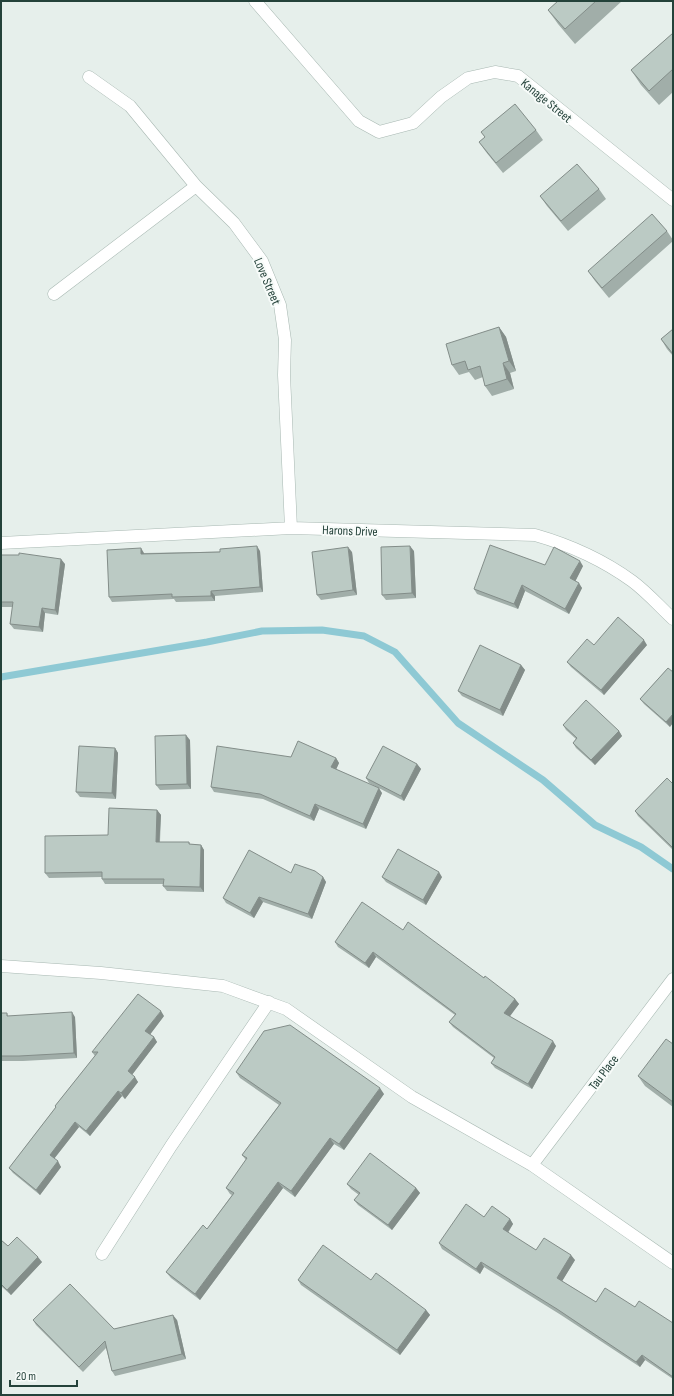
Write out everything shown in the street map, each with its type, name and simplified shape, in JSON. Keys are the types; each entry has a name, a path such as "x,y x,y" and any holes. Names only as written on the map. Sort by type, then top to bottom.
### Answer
{"street":[{"name":"Kanage Street","path":"255,1 359,121 378,132 413,123 441,97 468,78 495,72 518,76 673,200"},
{"name":"Love Street","path":"89,77 130,106 196,186 234,223 262,261 280,305 284,340 284,375 291,528"},
{"path":"54,294 196,186"},
{"name":"Harons Drive","path":"1,543 291,528 535,535 568,544 614,569 634,582 673,619"},
{"path":"1,966 101,973 222,986 286,1009 412,1097 532,1165 673,1263"},
{"name":"Tau Place","path":"532,1165 673,979"},
{"path":"102,1254 171,1146 269,1002"}],"building":[{"path":"558,1 596,1 565,29 548,10"},
{"path":"673,33 673,69 649,91 631,70"},
{"path":"515,104 536,130 496,163 479,142 485,137 481,132"},
{"path":"577,164 599,189 561,221 540,196"},
{"path":"652,214 667,231 602,288 588,271"},
{"path":"499,327 509,361 503,363 507,379 485,386 480,366 468,370 465,361 452,365 446,344"},
{"path":"673,329 673,354 661,339"},
{"path":"490,545 545,565 554,547 580,561 570,578 579,583 565,609 522,585 514,604 474,589"},
{"path":"257,546 260,587 211,591 211,596 172,597 172,594 109,597 107,550 141,548 141,554 220,552 220,549"},
{"path":"410,546 412,593 382,595 381,547"},
{"path":"348,547 353,590 317,595 312,552"},
{"path":"19,553 61,559 55,610 42,608 39,627 10,624 13,602 1,602 1,555 19,555"},
{"path":"618,617 644,640 601,690 567,662 587,639 594,645"},
{"path":"480,645 521,665 500,710 458,691"},
{"path":"668,668 673,672 673,714 666,722 640,699"},
{"path":"586,700 619,731 591,760 573,743 577,738 563,725"},
{"path":"186,735 187,784 156,785 155,736"},
{"path":"298,741 336,758 331,767 379,788 363,824 315,804 310,816 260,794 211,787 217,746 291,757"},
{"path":"79,746 115,748 112,793 76,792"},
{"path":"383,746 417,764 401,796 366,778"},
{"path":"667,778 673,784 673,848 635,811"},
{"path":"109,808 157,810 156,842 189,842 189,844 201,845 200,887 163,886 164,879 102,879 102,872 45,873 45,836 108,835"},
{"path":"398,849 439,872 423,900 382,877"},
{"path":"249,850 291,873 295,864 315,871 323,877 308,914 259,897 250,913 223,898"},
{"path":"362,902 403,930 408,922 515,999 504,1013 553,1041 528,1084 491,1063 495,1057 449,1022 456,1014 373,952 365,963 335,942"},
{"path":"138,994 161,1011 145,1031 154,1037 128,1071 135,1077 121,1093 118,1091 86,1131 75,1122 50,1155 58,1161 36,1190 9,1168 56,1107 55,1106 98,1052 92,1052"},
{"path":"72,1012 74,1053 1,1056 1,1013 7,1013 7,1016"},
{"path":"290,1025 380,1088 339,1144 330,1138 291,1191 278,1182 195,1294 166,1272 203,1225 207,1229 234,1193 226,1188 247,1158 242,1155 281,1103 236,1072 264,1031"},
{"path":"666,1039 673,1044 673,1102 638,1076"},
{"path":"370,1153 416,1188 388,1225 354,1200 360,1193 347,1184"},
{"path":"466,1204 484,1217 492,1206 510,1219 503,1229 536,1250 544,1238 571,1255 557,1278 596,1302 605,1288 635,1307 639,1301 673,1323 673,1377 642,1355 636,1362 557,1309 481,1262 476,1269 439,1243"},
{"path":"17,1237 38,1257 7,1290 1,1284 1,1240 8,1246"},
{"path":"323,1245 371,1280 376,1273 426,1310 397,1350 298,1280"},
{"path":"70,1284 114,1329 173,1315 182,1354 112,1371 105,1341 79,1367 33,1320"}],"waterway":[{"path":"1,677 207,642 262,631 322,630 364,636 395,652 458,723 543,780 595,825 641,847 673,869"}]}
